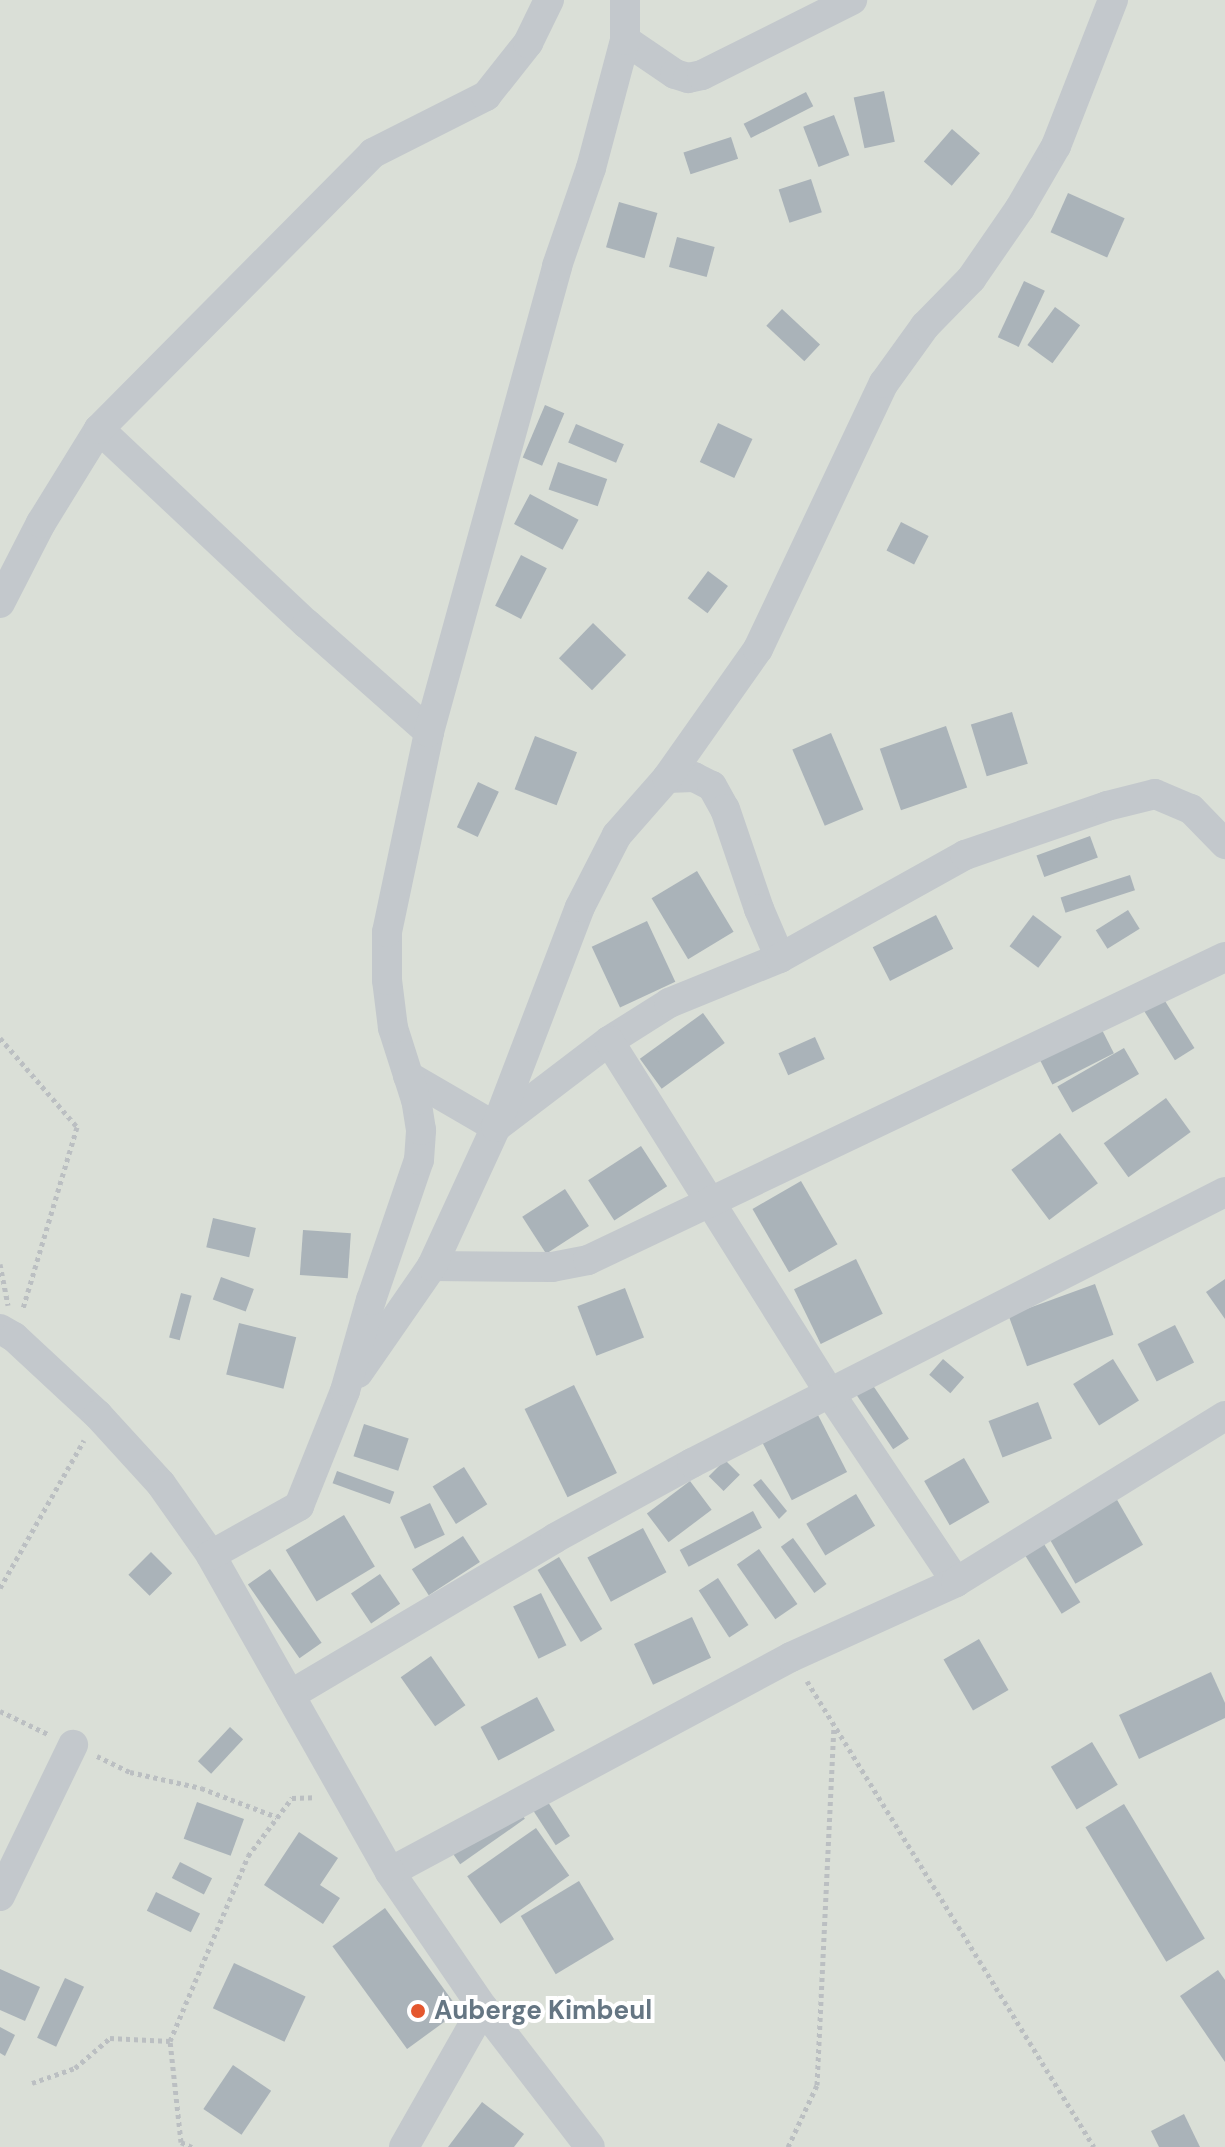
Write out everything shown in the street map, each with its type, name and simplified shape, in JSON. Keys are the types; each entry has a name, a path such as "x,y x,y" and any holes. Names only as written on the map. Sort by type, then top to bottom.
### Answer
{"street":[{"path":"0,603 41,523 99,429 373,153 486,96 528,43 549,0"},
{"path":"211,1555 299,1506 345,1391 371,1300 419,1160 421,1130 393,1028 387,980 387,932 429,732 557,266 591,168 625,40 625,0"},
{"path":"625,40 675,74 688,78 702,75 852,0"},
{"path":"345,1391 432,1266 496,1127 580,907 617,835 667,778 758,649 806,554 884,383 925,326 971,279 1020,208 1056,146 1113,0"},
{"path":"99,429 307,624 429,732"},
{"path":"667,778 694,777 712,786 725,809 759,909 780,958"},
{"path":"496,1127 609,1041 669,1003 780,958 965,855 1155,794 1191,809 1225,844"},
{"path":"432,1266 552,1267 588,1260 1225,957"},
{"path":"609,1041 831,1395 956,1582"},
{"path":"408,1076 496,1127"},
{"path":"290,1695 555,1538 692,1463 1225,1192"},
{"path":"7,1333 98,1415 161,1484 211,1555 390,1872 483,2008 590,2147"},
{"path":"390,1872 791,1657 956,1582 1225,1416"},
{"path":"0,1896 73,1745"},
{"path":"404,2147 483,2008"}],"path":[{"path":"0,1038 77,1127 7,1333"},
{"path":"0,1264 7,1333"},
{"path":"0,1588 98,1415"},
{"path":"791,1657 1094,2147"},
{"path":"0,1711 130,1772 201,1788 277,1817"},
{"path":"788,2147 817,2085 835,1726"},
{"path":"192,2147 181,2142 170,2041 248,1856 292,1798 347,1796"},
{"path":"32,2083 75,2068 110,2038 170,2041"}],"shaded area":[{"path":"0,0 1225,0 1225,2147 0,2147"}],"building":[{"path":"884,91 895,142 864,148 854,97"},
{"path":"806,92 813,106 751,138 744,124"},
{"path":"834,115 849,155 819,167 803,127"},
{"path":"952,129 980,153 952,186 924,161"},
{"path":"731,137 738,159 691,174 683,152"},
{"path":"811,179 822,212 789,223 779,190"},
{"path":"1068,193 1125,218 1107,258 1051,232"},
{"path":"619,202 657,213 644,258 606,247"},
{"path":"677,237 715,247 707,277 669,267"},
{"path":"1024,281 1045,291 1019,347 998,337"},
{"path":"1055,307 1080,325 1052,363 1027,345"},
{"path":"782,309 820,344 804,361 766,326"},
{"path":"545,405 564,413 542,466 523,457"},
{"path":"718,423 752,439 734,478 700,462"},
{"path":"576,424 624,444 616,463 568,442"},
{"path":"558,462 607,479 598,506 549,489"},
{"path":"530,494 579,520 563,550 514,524"},
{"path":"901,522 929,536 914,565 886,551"},
{"path":"521,555 547,568 521,619 495,606"},
{"path":"708,571 728,586 708,613 688,598"},
{"path":"593,623 626,655 592,690 559,658"},
{"path":"1012,712 1028,764 987,776 971,725"},
{"path":"946,726 967,787 901,810 880,749"},
{"path":"831,733 863,809 825,826 792,749"},
{"path":"535,736 577,752 557,805 515,789"},
{"path":"478,782 499,792 478,837 457,827"},
{"path":"1090,836 1098,858 1044,877 1036,855"},
{"path":"697,871 734,932 688,959 652,898"},
{"path":"1130,875 1135,890 1066,913 1061,898"},
{"path":"1128,910 1140,929 1107,949 1096,930"},
{"path":"936,915 953,949 890,981 873,947"},
{"path":"1033,915 1062,937 1038,968 1010,946"},
{"path":"647,921 675,982 620,1008 592,947"},
{"path":"1160,993 1194,1048 1175,1060 1140,1005"},
{"path":"703,1013 725,1043 662,1089 640,1059"},
{"path":"1098,1022 1114,1053 1052,1085 1037,1053"},
{"path":"815,1037 825,1059 788,1075 778,1053"},
{"path":"1124,1048 1139,1074 1072,1112 1057,1086"},
{"path":"1166,1098 1191,1132 1128,1177 1104,1143"},
{"path":"1060,1133 1098,1183 1049,1220 1011,1170"},
{"path":"641,1146 667,1186 614,1221 588,1180"},
{"path":"801,1181 838,1244 789,1272 753,1209"},
{"path":"565,1189 589,1226 546,1254 522,1217"},
{"path":"213,1218 256,1228 249,1257 206,1247"},
{"path":"303,1230 351,1233 348,1278 300,1275"},
{"path":"856,1259 883,1314 821,1344 794,1289"},
{"path":"221,1277 254,1289 246,1312 213,1300"},
{"path":"1225,1279 1225,1319 1206,1292"},
{"path":"1095,1284 1113,1335 1027,1366 1009,1315"},
{"path":"625,1288 644,1337 596,1356 577,1306"},
{"path":"181,1293 192,1296 180,1340 169,1337"},
{"path":"239,1323 296,1337 283,1389 226,1374"},
{"path":"1175,1325 1194,1362 1157,1381 1138,1344"},
{"path":"943,1359 964,1377 950,1393 929,1375"},
{"path":"1113,1359 1139,1401 1099,1425 1073,1384"},
{"path":"872,1384 909,1439 893,1449 856,1395"},
{"path":"574,1385 617,1473 568,1497 525,1409"},
{"path":"1038,1402 1052,1438 1002,1457 989,1421"},
{"path":"818,1415 847,1472 792,1500 763,1443"},
{"path":"364,1424 409,1439 398,1471 353,1456"},
{"path":"964,1458 990,1502 950,1525 924,1481"},
{"path":"725,1460 740,1475 724,1491 709,1476"},
{"path":"464,1467 487,1504 456,1524 433,1487"},
{"path":"337,1471 394,1492 390,1504 333,1483"},
{"path":"761,1479 787,1511 779,1519 753,1485"},
{"path":"690,1481 712,1510 669,1542 647,1513"},
{"path":"856,1494 875,1526 825,1556 806,1524"},
{"path":"1116,1498 1143,1545 1075,1584 1048,1537"},
{"path":"430,1503 445,1535 415,1549 400,1517"},
{"path":"753,1511 762,1528 689,1567 680,1550"},
{"path":"344,1515 375,1566 317,1601 286,1550"},
{"path":"643,1528 666,1572 611,1602 587,1558"},
{"path":"463,1536 480,1562 429,1595 412,1569"},
{"path":"1039,1536 1080,1602 1062,1614 1020,1548"},
{"path":"793,1538 827,1584 814,1593 781,1547"},
{"path":"759,1549 797,1604 775,1619 737,1564"},
{"path":"151,1552 172,1573 150,1596 128,1575"},
{"path":"559,1557 602,1629 581,1642 538,1570"},
{"path":"270,1569 322,1643 300,1658 248,1584"},
{"path":"380,1574 400,1604 371,1623 351,1594"},
{"path":"718,1578 748,1625 729,1637 699,1591"},
{"path":"541,1593 566,1645 539,1659 513,1607"},
{"path":"692,1617 711,1658 653,1685 634,1644"},
{"path":"979,1639 1008,1690 973,1711 943,1660"},
{"path":"431,1656 465,1705 435,1726 401,1677"},
{"path":"1211,1672 1225,1703 1225,1718 1139,1759 1119,1715"},
{"path":"537,1697 555,1731 498,1761 480,1727"},
{"path":"230,1727 243,1739 211,1774 198,1761"},
{"path":"1092,1742 1118,1785 1077,1810 1051,1767"},
{"path":"546,1799 570,1836 556,1845 532,1808"},
{"path":"197,1802 244,1819 231,1856 184,1839"},
{"path":"1124,1804 1205,1939 1166,1962 1085,1827"},
{"path":"518,1809 525,1819 460,1864 453,1854"},
{"path":"536,1828 569,1876 500,1924 467,1876"},
{"path":"299,1832 338,1858 320,1885 340,1898 323,1924 264,1885"},
{"path":"180,1862 212,1878 204,1894 172,1878"},
{"path":"579,1881 614,1939 556,1974 521,1916"},
{"path":"156,1892 200,1913 191,1932 147,1911"},
{"path":"385,1908 460,2011 407,2049 332,1946"},
{"path":"234,1963 306,1996 284,2042 213,2008"},
{"path":"0,1969 40,1987 25,2021 0,2010"},
{"path":"1218,1970 1225,1980 1225,2062 1180,1996"},
{"path":"65,1978 84,1987 56,2047 37,2038"},
{"path":"0,2027 15,2035 5,2056 0,2053"},
{"path":"233,2065 271,2091 241,2135 203,2109"},
{"path":"482,2102 524,2134 514,2147 448,2147"},
{"path":"1184,2114 1200,2147 1159,2147 1151,2131"}],"place":[{"name":"Auberge Kimbeul","path":"418,2011"}]}
